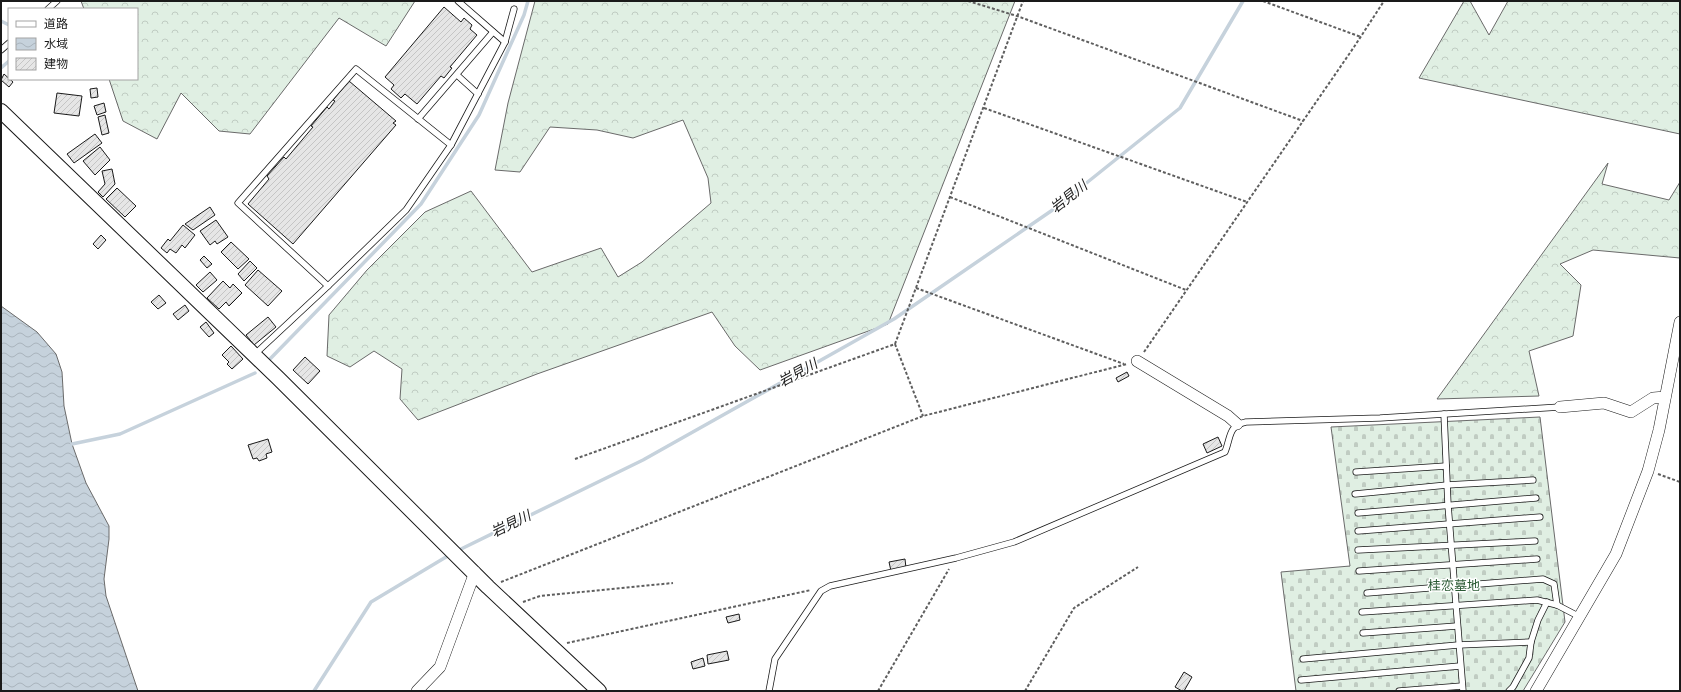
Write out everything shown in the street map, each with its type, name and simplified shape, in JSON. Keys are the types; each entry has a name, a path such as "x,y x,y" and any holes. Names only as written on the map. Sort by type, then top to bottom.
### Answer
{"street":[{"path":"1,111 254,355 475,572 488,587 599,691"},
{"path":"1536,691 1616,554 1648,471 1659,430 1680,322"},
{"path":"1137,361 1228,416 1237,424"},
{"path":"1560,406 1604,403 1631,412 1653,398 1665,397"},
{"path":"417,691 440,667 475,572"}],"lane":[{"path":"49,8 57,1"},
{"path":"458,1 505,42"},
{"path":"254,355 406,210 451,145 505,42 514,9"},
{"path":"418,119 494,32"},
{"path":"328,286 238,203 356,69 451,145"},
{"path":"457,74 478,94"},
{"path":"769,691 775,659 820,591 830,586 956,558 1014,542 1225,452 1232,430 1237,424 1246,422 1380,418 1560,406"},
{"path":"1399,691 1463,688 1458,645 1448,505 1444,414"},
{"path":"1356,472 1446,466"},
{"path":"1356,494 1447,485 1533,480"},
{"path":"1358,513 1536,498"},
{"path":"1358,531 1540,517"},
{"path":"1358,550 1451,544 1535,541"},
{"path":"1359,571 1453,566 1537,559"},
{"path":"1367,594 1543,580 1554,584 1557,605"},
{"path":"1362,612 1537,600 1557,605 1580,617"},
{"path":"1509,691 1513,687 1529,658 1531,642 1538,620 1547,602"},
{"path":"1363,632 1457,626"},
{"path":"1303,659 1458,645 1531,642"},
{"path":"1301,680 1460,666"}],"path":[{"path":"968,1 1017,16 1303,121"},
{"path":"924,416 895,344 1023,1"},
{"path":"1263,1 1361,37"},
{"path":"488,587 924,416 1137,361 1361,37 1384,1"},
{"path":"984,108 1247,202"},
{"path":"950,197 1186,290"},
{"path":"916,288 1124,364"},
{"path":"575,459 895,344"},
{"path":"1648,471 1680,482"},
{"path":"878,691 956,558"},
{"path":"1025,691 1074,608 1138,567"},
{"path":"511,607 540,596 673,583"},
{"path":"552,646 809,590 820,591"}],"green space":[{"path":"81,1 415,1 386,46 339,18 250,134 219,131 181,93 157,139 123,121 109,80 138,80 138,8 84,8"},
{"path":"535,1 1015,1 888,324 760,370 735,346 712,312 537,374 418,420 400,399 402,369 374,351 350,367 327,356 329,315 367,270 425,212 471,191 532,272 601,248 618,277 642,262 711,203 708,178 683,120 633,138 597,130 550,127 520,172 495,170 508,103"},
{"path":"1464,1 1470,1 1489,35 1508,1 1680,1 1680,134 1419,78"},
{"path":"1608,163 1602,184 1669,200 1680,182 1680,258 1593,250 1560,264 1581,285 1573,336 1529,351 1539,396 1437,399"},
{"name":"桂恋墓地","path":"1540,417 1565,622 1523,691 1296,691 1281,572 1350,566 1331,427"}],"water":[{"path":"1,306 37,332 56,354 62,372 64,406 72,444 86,483 109,526 109,539 104,579 106,596 138,691 1,691"}],"building":[{"path":"444,7 461,22 464,18 472,25 470,29 477,35 450,67 452,68 444,78 441,76 417,104 405,94 401,98 391,89 394,85 385,77"},
{"path":"4,74 8,78 8,80 13,82 9,87 1,80"},
{"path":"349,81 396,121 393,123 396,125 293,244 248,204 269,179 267,176 284,157 286,159 313,127 311,126 327,107 329,109 335,101 333,100"},
{"path":"97,88 98,97 91,98 90,89"},
{"path":"57,93 82,96 79,116 54,113"},
{"path":"104,103 106,112 97,115 94,106"},
{"path":"105,115 109,133 102,135 98,117"},
{"path":"95,134 102,143 74,163 67,154"},
{"path":"100,147 110,160 95,175 83,161"},
{"path":"112,169 115,184 103,197 98,192 105,184 102,171"},
{"path":"117,188 136,206 125,217 106,199"},
{"path":"210,207 215,215 193,230 185,224"},
{"path":"216,220 228,237 217,244 215,241 210,245 200,231"},
{"path":"183,225 195,235 185,248 182,245 176,253 170,249 167,253 161,248 168,239 170,241"},
{"path":"101,235 106,240 98,249 93,244"},
{"path":"231,242 249,259 238,269 221,252"},
{"path":"204,256 212,264 207,268 200,260"},
{"path":"250,261 257,268 244,281 238,274"},
{"path":"258,270 282,291 268,306 245,285"},
{"path":"210,272 217,280 203,292 196,285"},
{"path":"223,281 230,288 233,284 242,293 229,306 226,302 219,309 207,298"},
{"path":"159,295 166,303 158,309 151,302"},
{"path":"185,305 189,311 178,320 173,314"},
{"path":"268,317 276,327 254,345 246,335"},
{"path":"206,322 214,333 209,337 200,327"},
{"path":"231,346 243,359 232,369 227,364 229,362 222,355"},
{"path":"305,357 320,371 308,384 293,370"},
{"path":"1127,372 1129,376 1118,382 1116,378"},
{"path":"1218,437 1222,446 1207,453 1203,444"},
{"path":"268,439 272,452 266,454 267,458 259,461 257,458 253,459 248,445"},
{"path":"905,559 906,568 891,571 889,562"},
{"path":"739,614 740,620 728,623 726,617"},
{"path":"727,651 729,660 708,664 707,655"},
{"path":"703,658 705,666 693,669 691,662"},
{"path":"1184,672 1192,677 1184,691 1182,691 1175,687"}],"waterway":[{"path":"270,359 421,204 479,115 524,15 528,1"},
{"name":"岩見川","path":"457,551 643,460 894,319 1054,209 1180,108 1243,1"},
{"path":"1,21 8,24"},
{"path":"1,68 8,62"},
{"path":"72,444 120,434 255,373"},
{"name":"岩見川","path":"314,691 371,602 451,554"}]}
